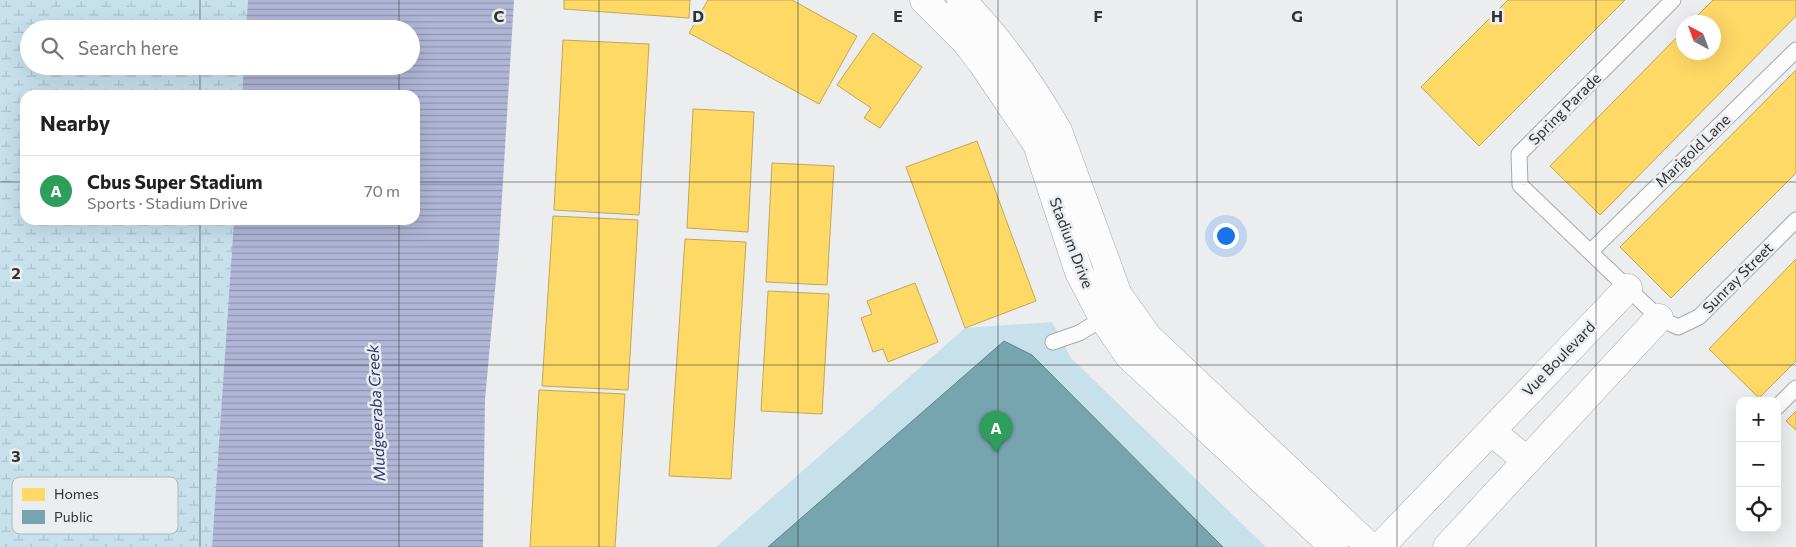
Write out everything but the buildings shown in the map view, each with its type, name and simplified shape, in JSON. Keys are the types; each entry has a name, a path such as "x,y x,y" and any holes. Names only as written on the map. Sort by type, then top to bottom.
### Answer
{"street":[{"name":"Stadium Drive","path":"924,0 966,42 1036,144 1080,272 1114,312 1148,337 1170,360 1370,547"},
{"name":"Stadium Drive","path":"961,0 1004,48 1058,131 1118,295 1114,312 1129,356 1334,547"},
{"name":"Vue Boulevard","path":"1380,547 1628,288"},
{"path":"1447,547 1659,318"},
{"path":"1491,431 1527,461"}],"lane":[{"name":"Spring Parade","path":"1628,288 1520,185 1519,154 1673,0"},
{"name":"Marigold Lane","path":"1590,252 1796,50"},
{"name":"Sunray Street","path":"1628,288 1659,318 1678,327 1699,317 1796,220"},
{"path":"1053,342 1079,333 1114,312"},
{"path":"1781,403 1796,388"}],"green space":[{"path":"0,0 248,0 247,20 20,20 20,75 243,75 242,90 20,90 20,225 234,225 212,547 0,547"},
{"path":"1052,322 1071,358 1266,547 716,547 965,328"}],"water":[{"name":"Mudgeeraba Creek","path":"248,0 514,0 499,246 485,400 483,547 212,547 234,225 420,225 420,90 242,90 243,75 420,75 420,20 247,20"}],"place":[{"name":"Cbus Super Stadium","path":"996,452"}]}
